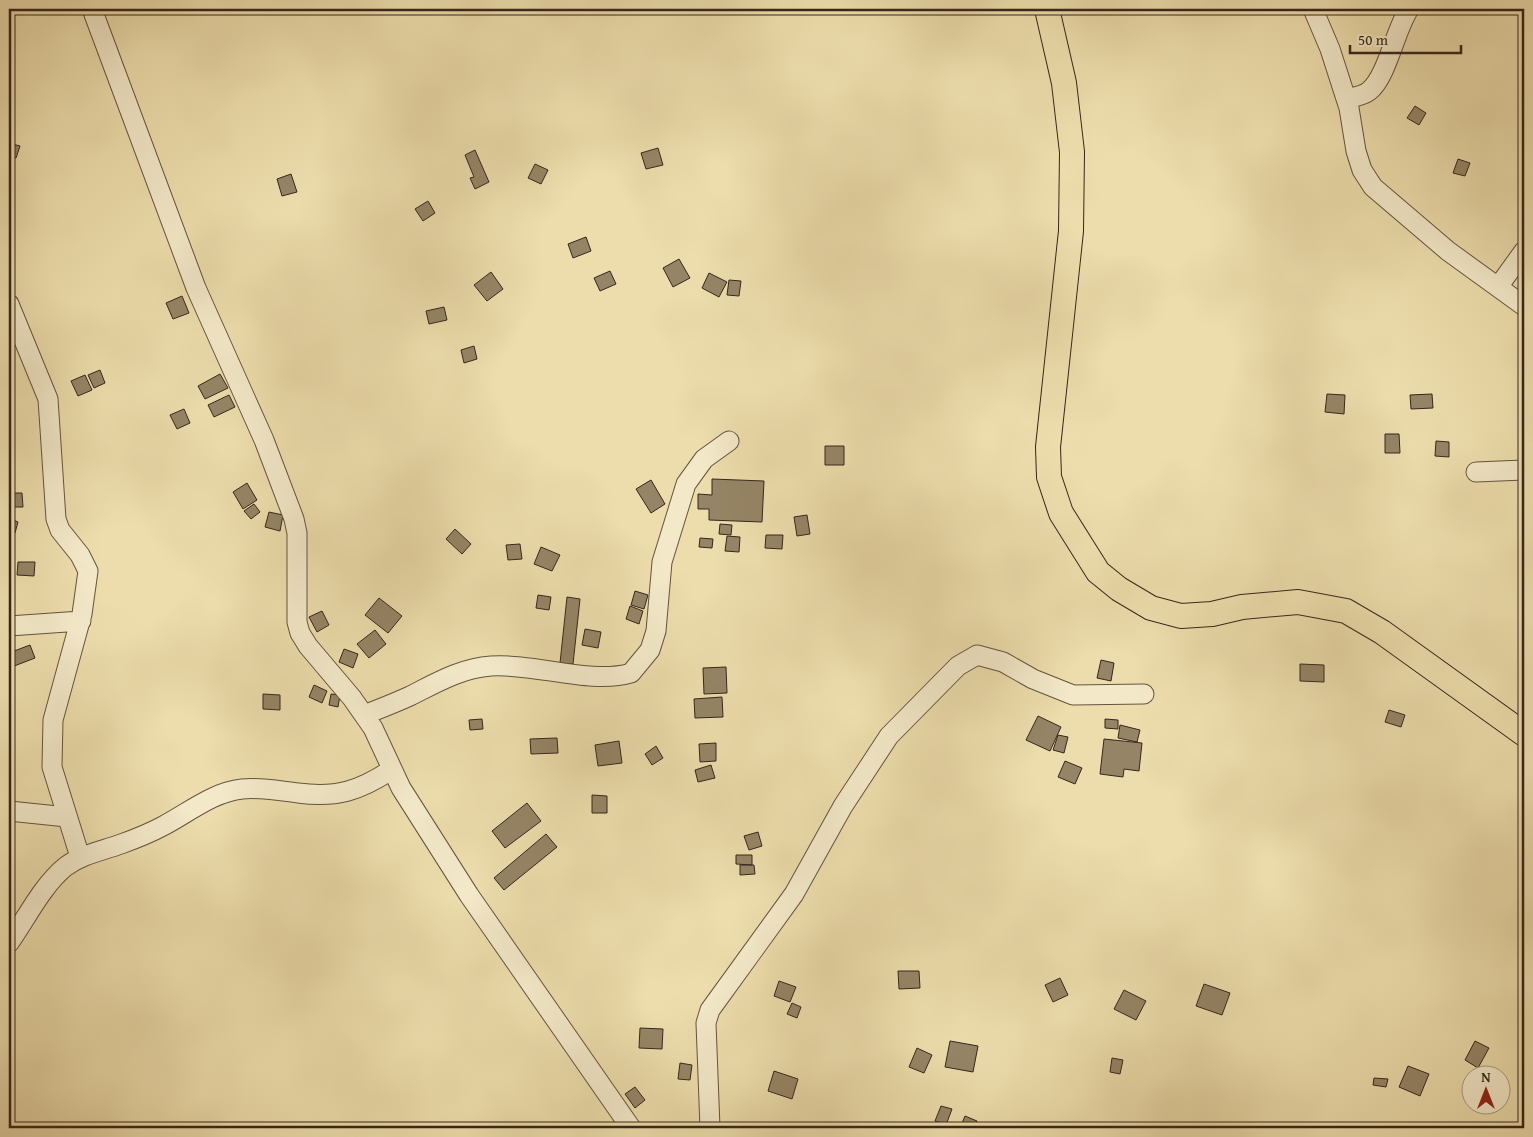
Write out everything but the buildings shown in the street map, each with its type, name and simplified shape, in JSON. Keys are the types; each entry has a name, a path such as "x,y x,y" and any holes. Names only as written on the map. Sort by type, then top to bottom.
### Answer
{"main road":[{"path":"1047,9 1064,83 1072,152 1071,231 1048,448 1050,477 1061,513 1098,572 1151,608 1181,616 1212,614 1242,607 1298,602 1346,611 1382,632 1524,734"}],"street":[{"path":"92,9 196,288 264,440 294,519 297,533 297,622 300,632 308,646 352,698 373,728 391,770 469,895 632,1128"},
{"path":"1313,9 1330,48 1346,99 1362,170 1374,187 1448,251 1524,306"},
{"path":"1346,99 1369,91 1378,79 1403,18 1409,9"},
{"path":"1498,287 1524,250"},
{"path":"9,304 48,399 56,519 60,530 80,555 88,571 80,621 53,720 52,767 80,857"},
{"path":"364,715 411,695 441,679 491,666 532,668 610,677 631,673 650,650 656,631 662,562 686,484 704,459 729,441"},
{"path":"1476,472 1524,470"},
{"path":"9,626 80,621"},
{"path":"710,1128 706,1022 710,1010 794,894 843,806 889,736 958,666 977,655 1003,662 1033,679 1073,695 1144,694"},
{"path":"9,943 51,882 64,868 80,857 122,844 162,827 216,796 240,789 269,788 299,793 336,794 356,790 391,770"},
{"path":"9,812 67,816"}]}
